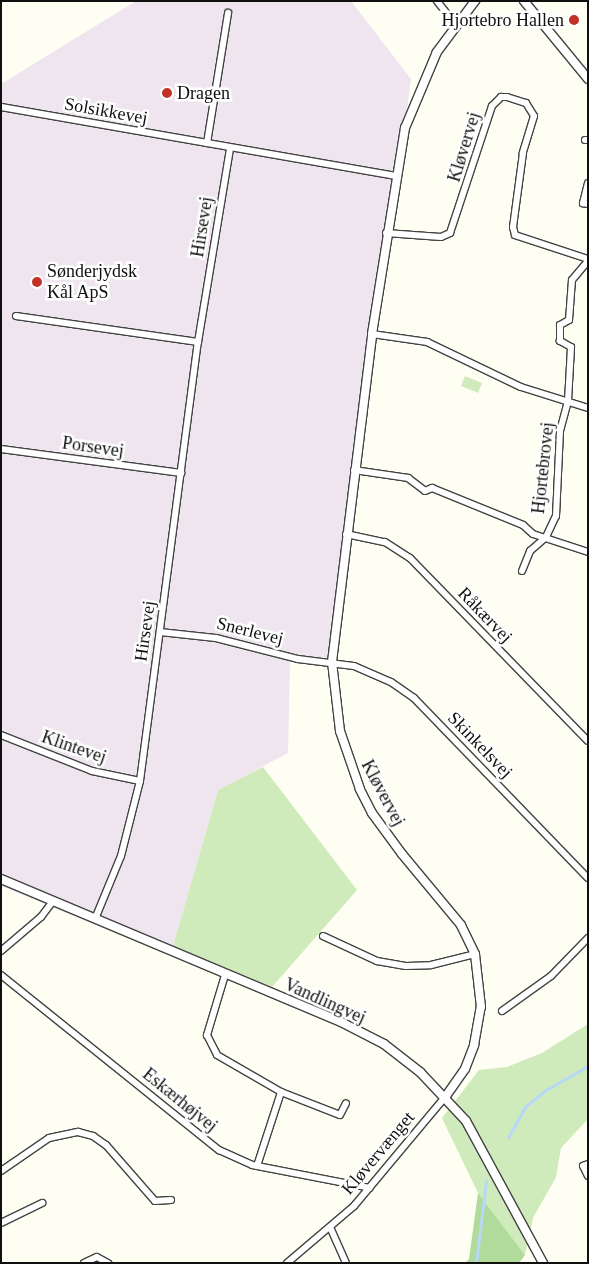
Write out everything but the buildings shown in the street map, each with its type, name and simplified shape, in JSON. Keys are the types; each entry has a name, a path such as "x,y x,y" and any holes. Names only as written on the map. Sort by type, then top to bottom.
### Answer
{"street":[{"path":"436,1 455,24"},
{"name":"Kløvervej","path":"446,1096 465,1069 476,1036 481,1006 475,954 461,924 402,854 372,813 360,789 340,731 332,662 354,470 386,233 396,176 415,98 437,52 455,24 475,1"},
{"path":"524,1 588,79"},
{"path":"206,143 228,14"},
{"name":"Kløvervej","path":"386,233 441,237 450,233 492,106 501,97 507,97 526,103 534,116 524,153 513,227 515,235 588,260"},
{"name":"Solsikkevej","path":"1,107 396,176"},
{"name":"Hirsevej","path":"95,919 121,856 140,781 198,342 230,148"},
{"path":"588,183 583,203 588,204"},
{"name":"Hjortebrovej","path":"522,571 530,551 546,537 556,516 560,431 568,401 571,347 560,341 560,325 569,320 572,280 588,260"},
{"path":"16,316 198,342"},
{"path":"372,334 427,342 521,387 568,401"},
{"name":"Hjortebrovej","path":"568,401 588,408"},
{"name":"Porsevej","path":"1,450 181,474"},
{"path":"354,470 408,478 426,491 432,488 523,525 533,534 546,537"},
{"name":"Råkærvej","path":"346,534 385,542 410,558 588,741"},
{"name":"Hjortebrovej","path":"546,537 588,552"},
{"name":"Snerlevej","path":"160,632 216,638 298,659 332,662"},
{"name":"Skinkelsvej","path":"332,662 371,672 414,698 588,878"},
{"name":"Klintevej","path":"1,735 92,771 140,781"},
{"name":"Vandlingvej","path":"1,879 225,975 341,1022 384,1044 446,1096 484,1151 543,1263"},
{"path":"1,951 41,917 53,901"},
{"path":"324,936 376,961 406,966 431,965 475,954"},
{"path":"502,1011 551,976 588,938"},
{"name":"Eskærhøjvej","path":"1,975 218,1150 257,1166 370,1188"},
{"path":"225,975 208,1022 209,1045 217,1055 281,1092 340,1115 346,1103"},
{"path":"257,1166 281,1092"},
{"name":"Kløvervænget","path":"287,1263 330,1227 370,1188 446,1096"},
{"path":"1,1171 49,1138 78,1132 93,1136 106,1145 155,1200 171,1200"},
{"path":"588,1164 583,1166 588,1176"},
{"path":"1,1223 42,1203"},
{"path":"330,1227 346,1263"},
{"path":"84,1263 98,1257 108,1263"}],"shaded area":[{"path":"136,1 351,1 411,79 332,658 290,662 288,753 218,790 173,946 163,953 1,886 1,84"}],"green space":[{"path":"465,376 482,383 478,393 461,386"},
{"path":"263,767 357,890 272,987 173,946 218,790"},
{"path":"588,1024 588,1119 561,1148 556,1177 533,1218 525,1255 478,1193 442,1118 479,1070 507,1067 542,1053"},
{"path":"478,1193 525,1255 519,1263 465,1263 469,1259"}],"waterway":[{"path":"508,1138 525,1107 546,1090 588,1066"},
{"path":"476,1263 486,1181"}],"place":[{"name":"Hjortebro Hallen","path":"574,20"},
{"name":"Dragen","path":"167,93"},
{"name":"Sønderjydsk Kål ApS","path":"37,282"}]}
